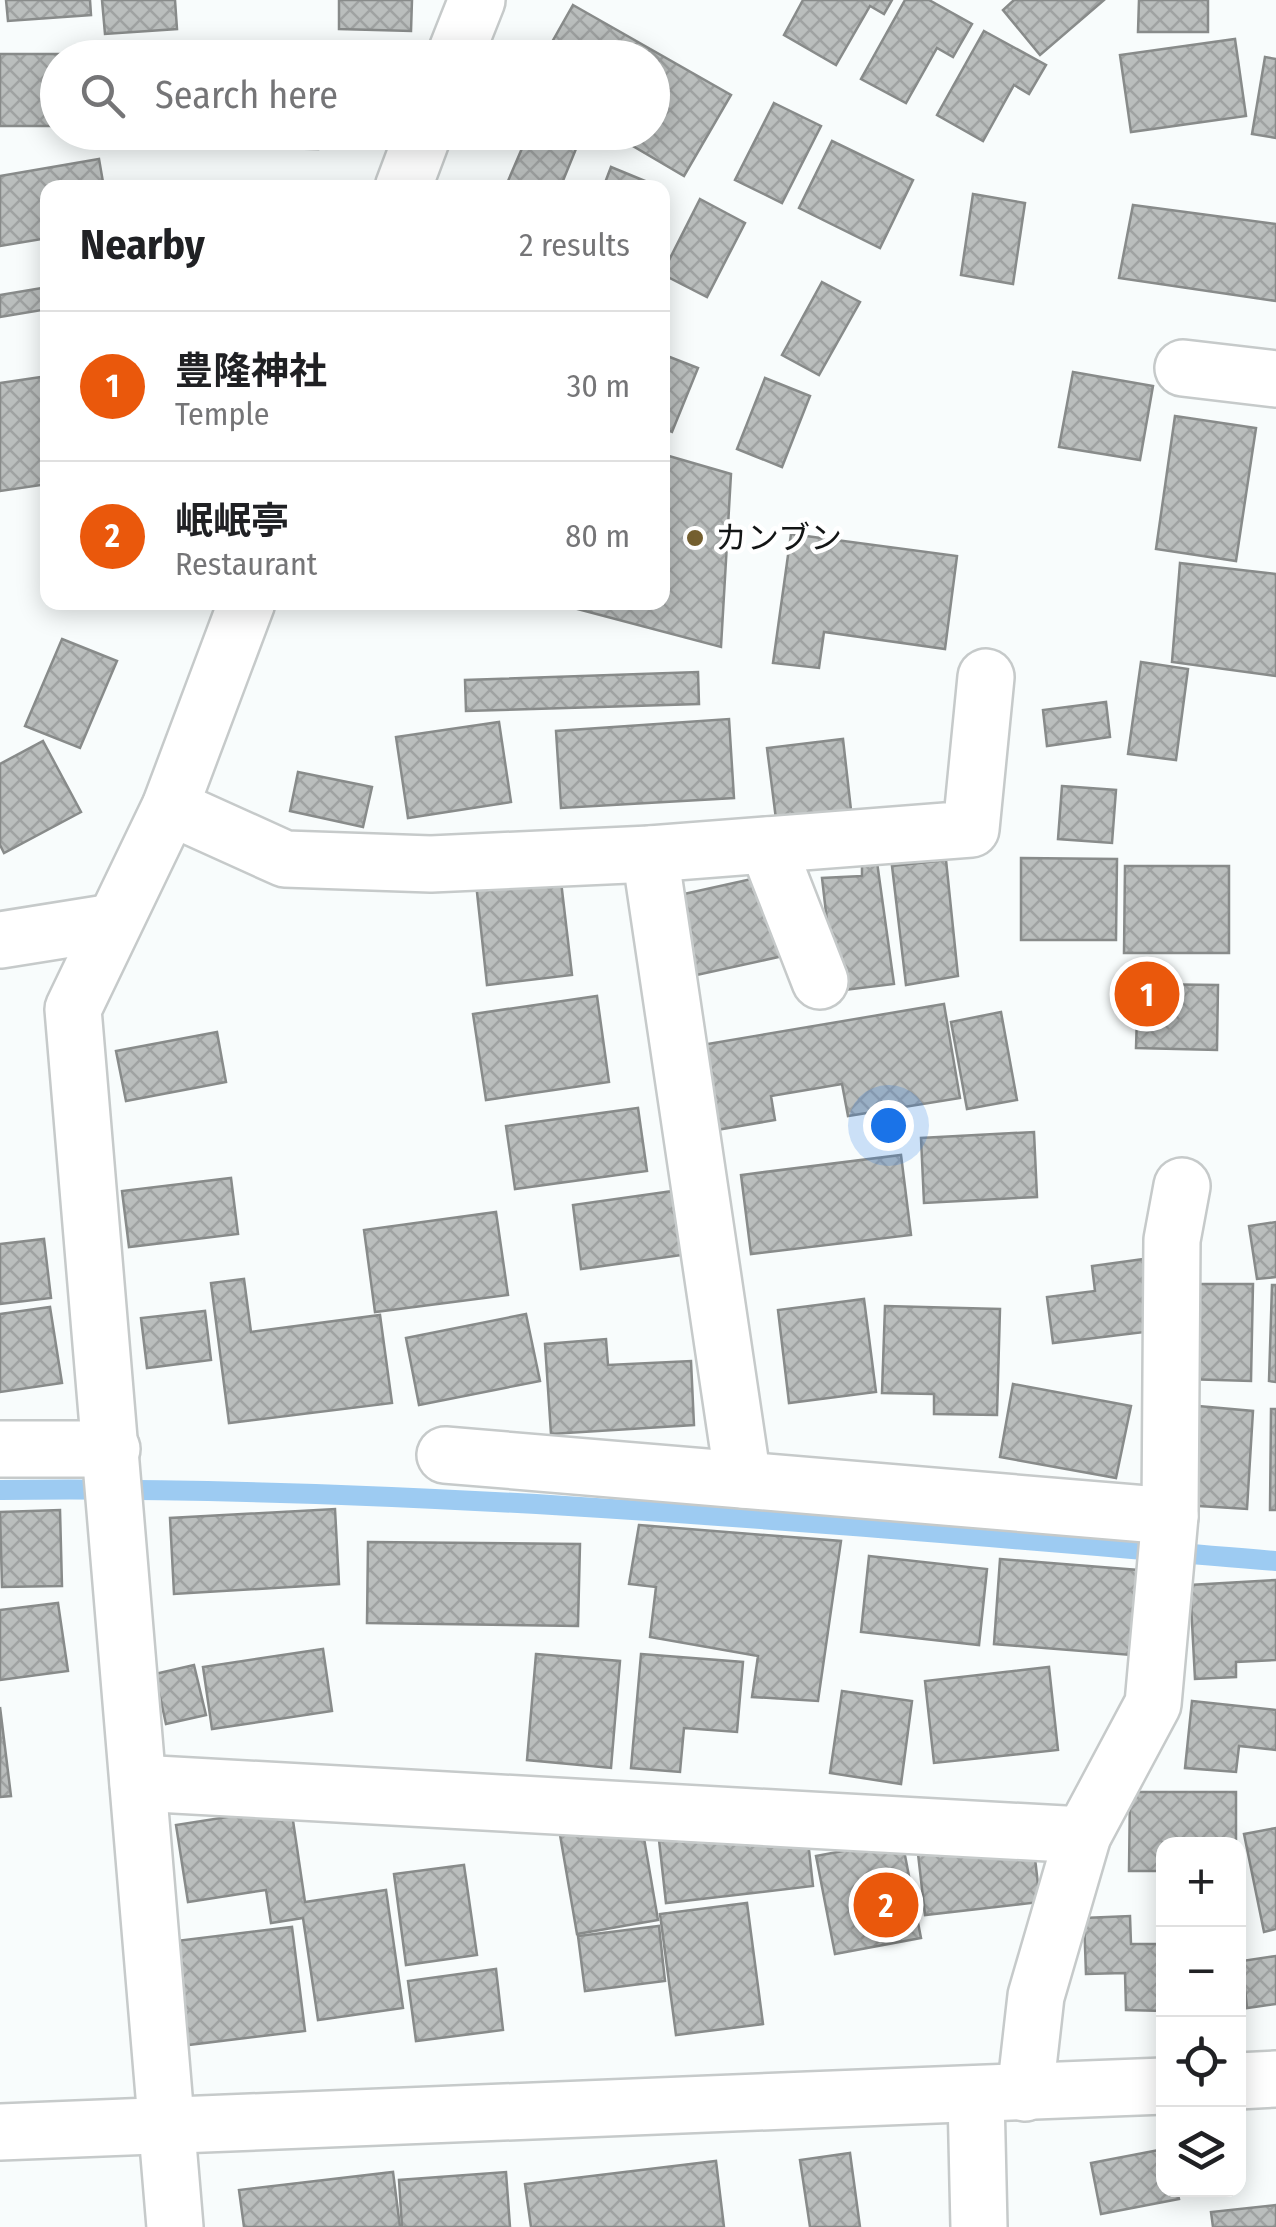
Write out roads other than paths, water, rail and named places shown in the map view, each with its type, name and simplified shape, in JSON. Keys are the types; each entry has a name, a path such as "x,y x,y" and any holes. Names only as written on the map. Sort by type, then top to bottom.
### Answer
{"street":[{"path":"461,40 476,0"},
{"path":"406,180 417,150"},
{"path":"1183,368 1276,379"},
{"path":"176,2227 164,2124 112,1449 73,1009 170,807 244,610"},
{"path":"170,807 285,859 431,864 650,854 970,829 986,678"},
{"path":"767,846 820,981"},
{"path":"650,854 744,1480"},
{"path":"0,940 114,922"},
{"path":"980,2227 1000,2094 1036,1996 1083,1834 1153,1704 1170,1516 1172,1240 1182,1186"},
{"path":"0,1449 112,1449"},
{"path":"445,1454 1170,1516"},
{"path":"138,1783 1083,1834"},
{"path":"1246,2081 1276,2079"},
{"path":"0,2132 1156,2086"}],"waterway":[{"path":"0,1490 160,1490 479,1501 798,1522 1276,1561"}],"place":[{"name":"カンブン","path":"695,538"},
{"name":"豊隆神社","path":"1147,994"},
{"name":"岷岷亭","path":"886,1905"}]}
